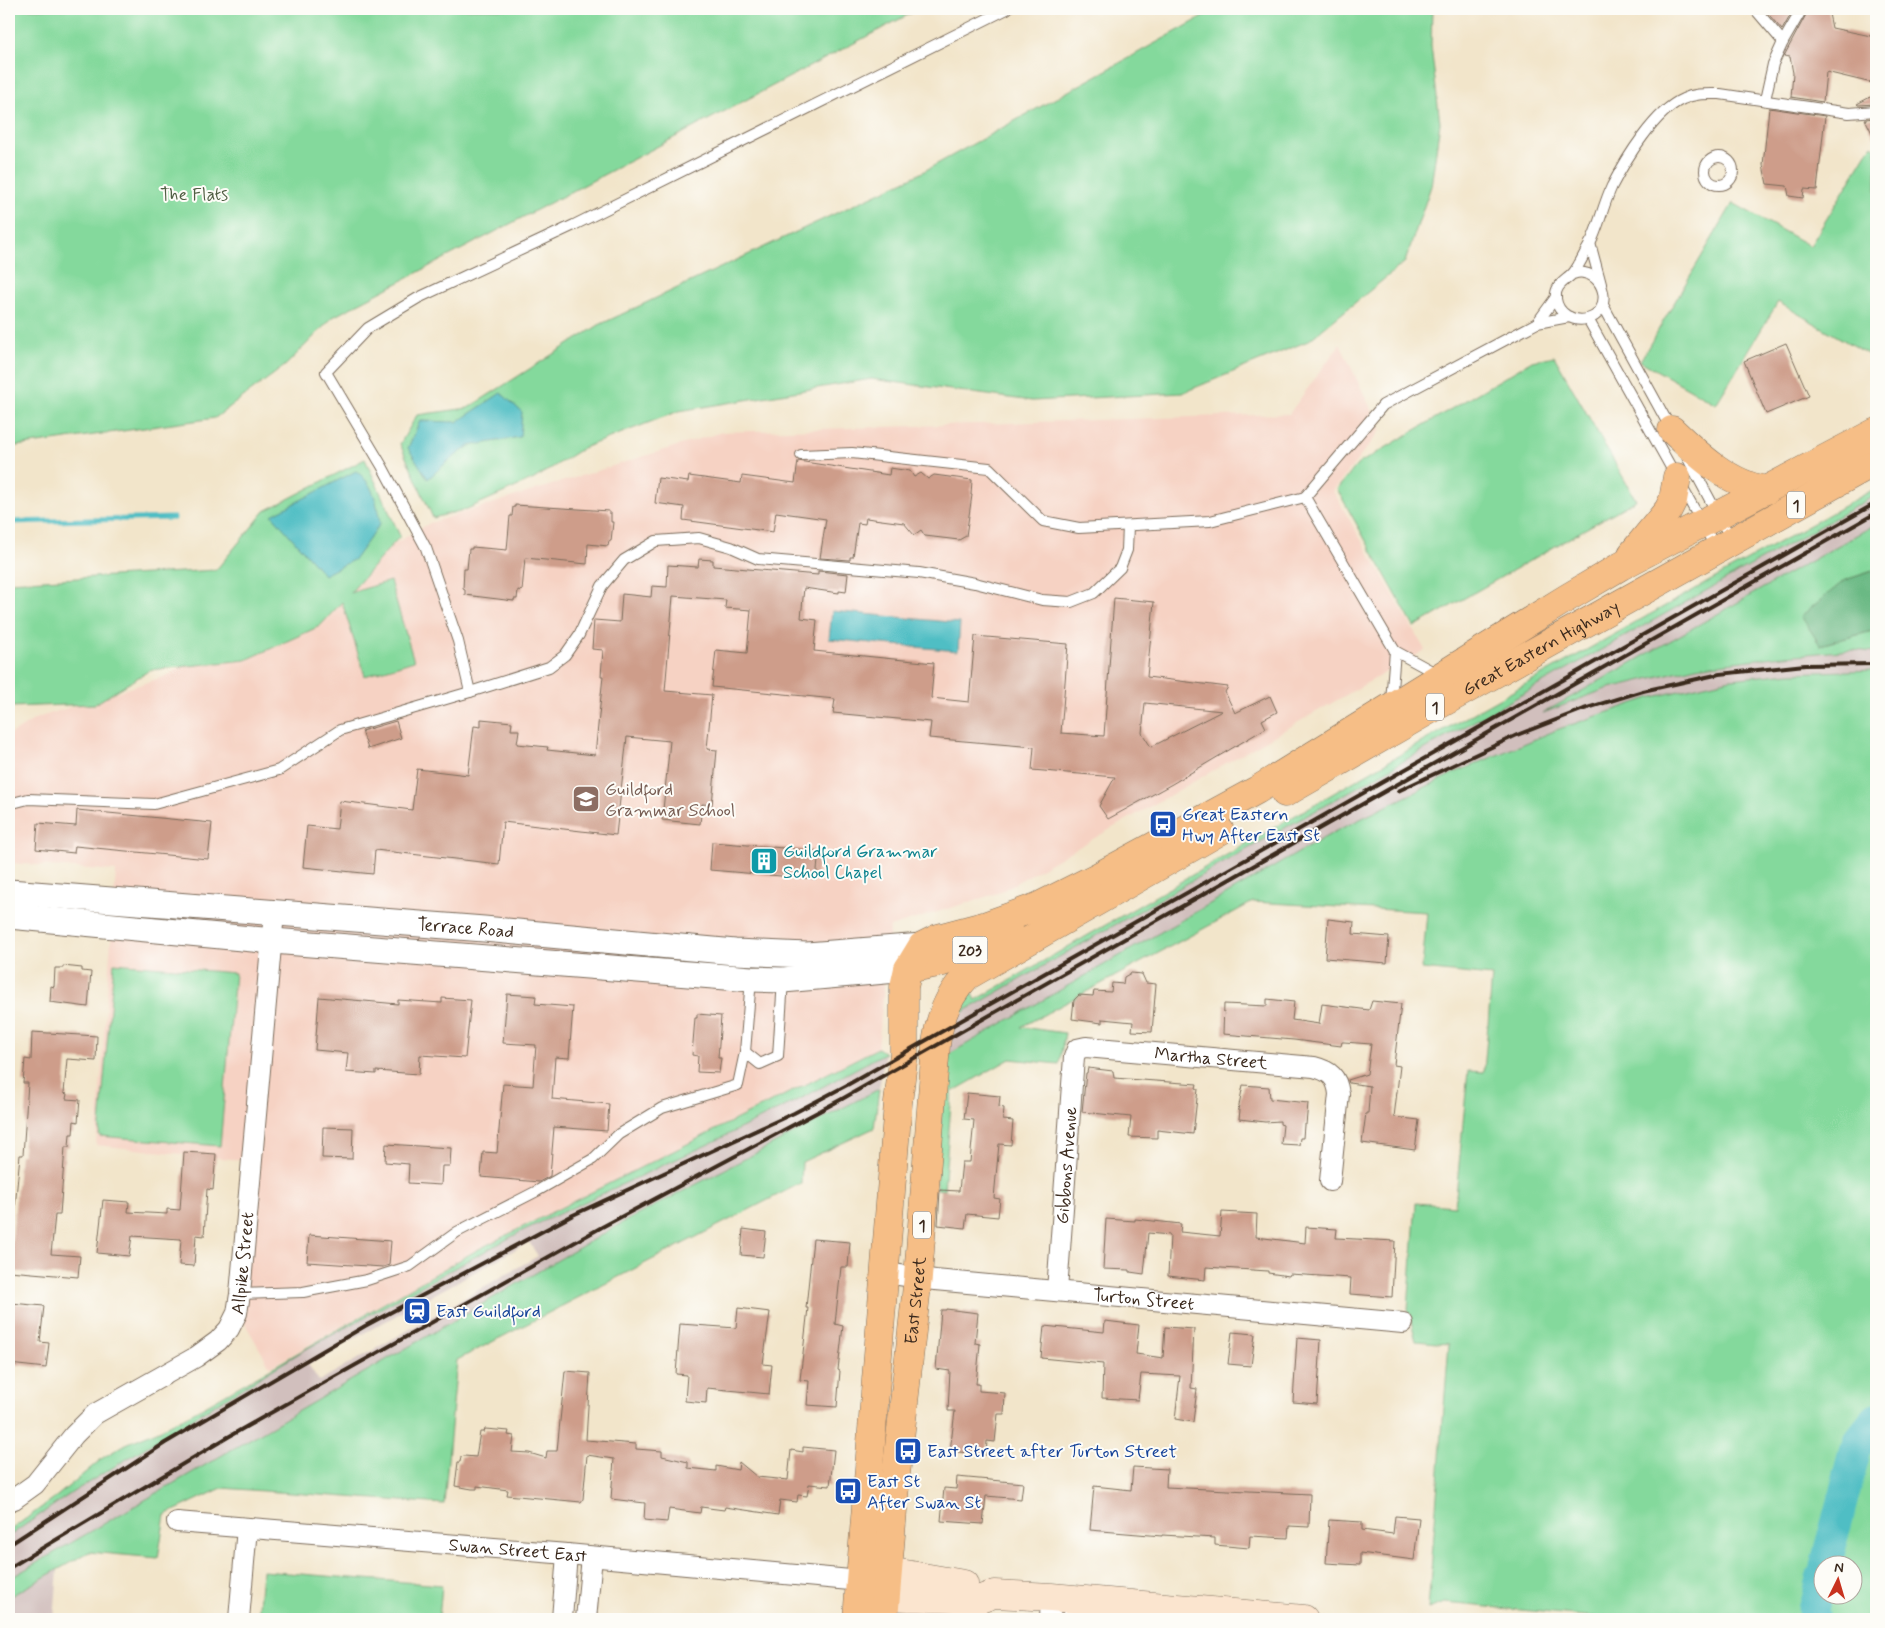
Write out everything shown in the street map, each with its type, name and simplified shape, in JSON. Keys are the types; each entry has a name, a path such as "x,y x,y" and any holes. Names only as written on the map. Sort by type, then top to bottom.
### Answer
{"highway":[{"path":"1672,430 1695,452 1729,476 1746,486 1767,490"},
{"name":"Great Eastern Highway","path":"922,946 938,938 987,925 1037,906 1097,877 1257,790 1390,706 1621,566 1876,432"},
{"name":"Great Eastern Highway","path":"908,969 942,962 1004,936 1033,936 1157,868 1426,712 1876,461"},
{"path":"1621,566 1668,510 1673,500 1677,477"},
{"name":"East Street","path":"886,1595 896,1474 918,1277 936,1045 942,1014 950,998 967,976 1033,936"},
{"name":"East Street","path":"857,1619 898,1103 904,1053 903,992 908,969 922,946"}],"main road":[{"path":"861,1581 886,1595 980,1586 994,1594 1051,1608 1304,1619"}],"street":[{"name":"Terrace Road","path":"9,892 484,929 744,952 807,955 922,946"},
{"name":"Allpike Street","path":"9,1501 35,1484 74,1435 96,1414 196,1356 218,1341 230,1328 237,1313 273,941 274,913"},
{"name":"Terrace Road","path":"9,916 273,941 751,980 783,980 908,969"},
{"name":"Martha Street","path":"1086,1047 1314,1067 1325,1070 1333,1076 1338,1084 1339,1094 1330,1181"},
{"name":"Gibbons Avenue","path":"1057,1291 1074,1057 1077,1049 1086,1047"},
{"name":"Turton Street","path":"885,1273 1403,1323"},
{"name":"Swan Street East","path":"177,1522 592,1556 861,1581"},
{"path":"239,1619 246,1528"},
{"path":"562,1619 567,1554"},
{"path":"586,1619 592,1556"}],"lane":[{"path":"470,692 458,641 426,548 382,466 326,372 368,328 418,298 574,225 1007,9"},
{"path":"1755,9 1783,42"},
{"path":"1765,100 1773,64 1802,9"},
{"path":"1573,274 1590,244 1612,186 1646,130 1664,111 1682,99 1698,94 1720,94 1849,112 1876,111"},
{"path":"1556,297 1559,307 1575,320 1588,319 1597,314 1603,305 1604,294 1590,244"},
{"path":"1537,324 1556,297 1563,280 1573,274 1584,273 1594,277 1601,284"},
{"path":"1603,305 1672,430 1724,545"},
{"path":"801,455 852,453 989,468 1043,521 1079,528 1210,521 1305,497 1383,405 1537,324 1569,317"},
{"path":"1588,319 1677,477 1711,519 1724,545"},
{"path":"1305,497 1396,651 1441,676"},
{"path":"9,804 28,799 154,804 278,770 340,730 549,667 565,655 579,636 602,586 624,560 656,541 699,538 731,547 758,559 919,573 975,583 1042,600 1071,602 1094,593 1120,568 1127,550 1128,526"},
{"path":"1390,706 1396,651"},
{"path":"240,1294 303,1292 367,1280 410,1266 457,1232 537,1191 593,1159 619,1134 662,1108 738,1085 745,1052 751,980"},
{"path":"745,1052 760,1064 778,1056 783,980"}],"shaded area":[{"name":"Guildford Grammar School","path":"1340,344 1381,430 1333,491 1425,650 998,893 890,927 878,1048 477,1250 270,1367 239,1313 251,1161 96,1145 116,871 9,863 9,735 37,718 166,676 430,523 722,432 1289,414"},
{"path":"1876,495 1876,524 1547,711 1606,689 1696,667 1773,657 1852,650 1876,652 1876,670 1790,673 1731,679 1649,698 946,1056 950,1032 958,1015 1228,860"},
{"path":"885,1053 879,1089 620,1224 9,1579 9,1536 73,1492 301,1352 522,1231 800,1099","holes":["529,1242 538,1256 319,1381 308,1364"]},
{"path":"58,1569 54,1619 9,1619 9,1597"}],"green space":[{"name":"The Flats","path":"9,9 919,9 333,317 286,365 215,418 9,447"},
{"path":"1217,9 1432,9 1431,46 1440,123 1431,186 1405,262 1308,341 1182,393 1032,401 871,379 679,411 583,448 534,479 467,509 433,518 400,444 417,415 468,408 599,325 917,175"},
{"path":"1872,145 1876,148 1876,359 1778,302 1716,404 1640,361 1733,203 1810,246"},
{"path":"1554,356 1636,500 1414,627 1337,489 1358,464 1532,361"},
{"path":"365,459 400,536 350,593 390,581 414,661 365,676 342,602 320,626 246,660 150,670 95,704 9,707 9,582 216,570 265,511"},
{"path":"1876,488 1876,495 1228,860 958,1015 972,992 976,1000 1422,742"},
{"path":"1876,524 1876,570 1845,580 1820,645 1876,630 1876,652 1852,650 1773,657 1696,667 1606,689 1543,713"},
{"path":"1876,570 1876,630 1820,645 1801,616 1845,580"},
{"path":"1876,670 1876,1619 1617,1619 1445,1603 1428,1609 1449,1344 1416,1341 1408,1309 1416,1203 1455,1206 1468,1071 1484,1072 1492,976 1422,969 1427,912 1253,902 1021,1027 1065,1033 1059,1064 1010,1059 952,1092 944,1190 936,1189 946,1056 1336,831 1452,774 1559,729 1649,698 1731,679 1790,673"},
{"path":"114,963 235,973 220,1146 99,1136"},
{"path":"878,1048 885,1053 800,1099 709,1144 522,1231 301,1352 73,1492 9,1536 9,1531 57,1496 104,1457 126,1444 159,1430 205,1406 477,1250"},
{"path":"879,1089 874,1128 802,1162 801,1183 457,1360 444,1504 222,1488 165,1515 158,1558 89,1552 9,1597 9,1579 620,1224"},
{"path":"262,1571 442,1585 439,1619 258,1619"}],"water":[{"path":"501,393 522,412 520,437 469,446 428,479 408,448 420,421 457,422"},
{"path":"356,471 367,482 374,494 380,524 355,559 324,575 272,515"},
{"path":"832,611 960,623 958,651 829,639"}],"building":[{"path":"1764,9 1794,9 1782,30"},
{"path":"1809,9 1828,9 1832,28 1876,37 1876,84 1826,72 1823,102 1791,97 1793,73 1790,57 1784,56"},
{"path":"1876,94 1876,104 1857,104"},
{"path":"1769,108 1825,116 1817,190 1804,189 1803,198 1789,196 1787,186 1767,184 1763,165"},
{"path":"1876,118 1876,141 1865,119"},
{"path":"1786,343 1809,396 1766,414 1744,361"},
{"path":"798,461 889,475 890,468 910,471 914,477 921,473 928,479 934,475 972,480 972,495 966,536 959,540 925,536 921,530 914,535 904,523 866,518 865,524 858,523 853,557 850,557 850,560 820,558 826,519 776,512 773,532 683,520 684,507 655,503 658,478 688,482 689,476 741,483 742,476 795,483"},
{"path":"515,505 609,511 611,513 611,522 613,522 611,541 609,541 608,546 588,544 587,564 525,558 522,591 518,590 517,599 514,599 514,601 465,595 465,590 463,589 464,569 467,569 469,549 472,549 472,547 507,550 510,516 512,516"},
{"path":"699,559 713,560 713,566 818,575 818,571 848,574 846,592 839,591 839,593 804,588 801,618 817,620 814,651 934,663 931,698 969,702 975,636 1068,644 1061,733 1104,736 1114,598 1154,602 1147,677 1228,687 1225,692 1235,713 1270,696 1277,712 1262,720 1266,728 1172,784 1108,819 1099,806 1115,777 1032,770 1034,747 929,738 931,722 833,713 835,699 712,687 716,650 747,653 751,610 725,608 726,600 673,596 665,691 712,695 707,749 717,750 712,805 702,804 700,824 662,820 670,741 627,737 616,835 503,822 499,864 375,850 373,874 303,867 307,826 337,829 340,801 412,810 417,769 468,775 474,726 481,727 481,719 512,722 511,730 519,730 517,744 548,747 547,750 595,755 603,676 601,676 603,650 592,649 594,620 620,622 622,594 651,597 652,586 667,587 668,565 698,567","holes":["1145,703 1222,711 1151,747 1142,733"]},
{"path":"396,721 401,738 368,749 362,731"},
{"path":"77,810 212,823 208,859 75,846 74,853 36,849 38,823 76,826"},
{"name":"Guildford Grammar School Chapel","path":"712,842 819,851 816,879 710,870"},
{"path":"1328,919 1354,922 1353,934 1389,937 1387,963 1325,958"},
{"path":"63,966 82,968 82,971 91,972 88,1007 50,1002 51,986 54,987 55,968 63,968"},
{"path":"1131,973 1142,974 1146,983 1156,984 1152,1032 1132,1031 1133,1022 1102,1019 1102,1023 1072,1019 1074,1000 1079,995 1093,996 1094,991 1111,992 1112,983 1123,984 1124,977"},
{"path":"507,994 536,996 535,1004 573,1007 569,1058 555,1057 552,1099 609,1104 607,1131 554,1127 550,1176 539,1182 481,1177 483,1152 497,1153 503,1084 533,1086 536,1045 503,1043"},
{"path":"319,997 398,1004 398,1000 442,1003 442,998 471,1000 465,1058 420,1055 419,1074 376,1071 376,1074 346,1072 348,1053 315,1050"},
{"path":"1267,999 1294,1002 1292,1020 1319,1024 1322,1004 1369,1010 1372,1001 1401,1004 1394,1065 1400,1066 1394,1117 1419,1120 1415,1150 1362,1143 1366,1113 1368,1113 1370,1086 1349,1083 1348,1080 1367,1074 1371,1044 1342,1042 1341,1046 1223,1034 1224,1004 1267,1006"},
{"path":"697,1014 721,1016 718,1058 721,1058 719,1073 697,1072 698,1056 692,1055 695,1018 697,1018"},
{"path":"32,1032 97,1036 96,1061 67,1059 64,1093 67,1094 66,1099 80,1100 78,1122 74,1121 69,1147 65,1147 60,1215 55,1215 51,1254 80,1256 78,1277 9,1271 9,1250 11,1250 20,1155 23,1155 28,1083 23,1083 25,1059 31,1060"},
{"path":"1088,1068 1113,1071 1114,1078 1197,1084 1193,1134 1157,1130 1157,1138 1129,1137 1131,1117 1082,1112"},
{"path":"1243,1085 1269,1087 1270,1099 1308,1103 1306,1125 1304,1125 1303,1138 1300,1138 1299,1145 1281,1144 1283,1125 1280,1124 1280,1121 1265,1122 1239,1119 1240,1110 1238,1110"},
{"path":"967,1093 1000,1096 999,1107 1004,1108 1003,1120 1013,1121 1011,1145 999,1144 994,1198 1000,1199 998,1217 967,1214 965,1228 938,1225 940,1190 959,1191 962,1162 970,1162 974,1120 964,1119"},
{"path":"323,1127 353,1128 352,1159 322,1158"},
{"path":"386,1144 451,1148 450,1166 442,1166 441,1185 408,1183 409,1164 385,1162"},
{"path":"184,1152 216,1154 213,1190 207,1189 204,1236 196,1235 194,1266 179,1265 181,1239 132,1236 129,1256 97,1253 103,1200 129,1202 128,1212 167,1214 167,1209 180,1210"},
{"path":"1222,1212 1257,1214 1256,1237 1305,1243 1306,1227 1337,1229 1336,1238 1395,1241 1392,1297 1350,1294 1351,1278 1290,1274 1289,1276 1268,1273 1268,1271 1206,1267 1205,1280 1168,1276 1170,1235 1148,1233 1144,1274 1130,1272 1130,1270 1103,1269 1106,1219 1135,1221 1135,1219 1181,1224 1180,1232 1220,1236"},
{"path":"743,1229 766,1232 763,1257 741,1255"},
{"path":"309,1235 391,1241 389,1265 383,1267 307,1262"},
{"path":"813,1239 850,1242 848,1267 841,1267 835,1324 843,1326 838,1370 840,1371 837,1407 807,1405 809,1381 800,1380"},
{"path":"11,1303 44,1306 40,1342 49,1343 46,1368 9,1364"},
{"path":"738,1308 770,1312 763,1364 772,1365 769,1394 707,1388 706,1403 685,1401 687,1375 676,1374 680,1324 736,1328"},
{"path":"941,1310 978,1313 975,1343 980,1344 976,1384 979,1384 979,1391 1005,1393 1004,1414 998,1414 995,1442 987,1441 986,1455 950,1451 955,1411 948,1411 950,1371 936,1369"},
{"path":"1105,1321 1139,1325 1136,1354 1163,1358 1165,1327 1194,1329 1191,1388 1197,1389 1193,1422 1175,1419 1180,1376 1141,1374 1138,1400 1102,1398 1103,1364 1041,1358 1044,1326 1104,1332"},
{"path":"1232,1332 1255,1334 1251,1366 1228,1364"},
{"path":"1297,1338 1321,1340 1317,1404 1293,1402"},
{"path":"565,1371 590,1373 586,1440 636,1444 636,1449 662,1451 662,1456 688,1462 688,1468 716,1471 716,1466 738,1470 739,1462 757,1477 788,1480 791,1450 803,1452 803,1447 834,1450 830,1486 809,1484 807,1496 798,1495 797,1502 780,1500 778,1515 725,1507 724,1510 701,1507 700,1513 669,1509 667,1522 644,1520 645,1503 611,1499 614,1459 587,1455 583,1499 581,1502 507,1495 508,1490 477,1486 477,1489 472,1489 455,1486 458,1462 464,1456 476,1457 480,1432 484,1432 485,1429 509,1431 508,1435 514,1436 512,1452 529,1453 546,1458 547,1451 557,1451"},
{"path":"1133,1467 1167,1469 1166,1487 1310,1494 1309,1527 1289,1526 1288,1538 1250,1536 1249,1548 1215,1545 1215,1538 1090,1530 1094,1486 1131,1490"},
{"path":"957,1477 1023,1483 1021,1499 986,1496 983,1524 941,1521 944,1488 956,1489"},
{"path":"1395,1516 1419,1518 1414,1560 1360,1553 1360,1565 1326,1563 1329,1520 1362,1522 1362,1530 1393,1534"}],"waterway":[{"path":"9,522 174,518"},
{"path":"1828,1556 1858,1441 1876,1419"},
{"path":"1814,1606 1815,1619"}],"railway":[{"path":"9,1545 165,1443 365,1326 573,1215 794,1113 849,1084 1876,503"},
{"path":"9,1568 228,1437 304,1394 602,1227 842,1099 1876,513"},
{"path":"1398,791 1517,735 1584,709 1643,691 1720,674 1805,665 1876,664"}],"place":[{"name":"Guildford Grammar School","path":"586,799"},
{"name":"Great Eastern Hwy After East St","path":"1163,824"},
{"name":"Guildford Grammar School Chapel","path":"764,861"},
{"name":"East Guildford","path":"417,1311"},
{"name":"East Street after Turton Street","path":"908,1451"},
{"name":"East St After Swan St","path":"848,1491"}]}
